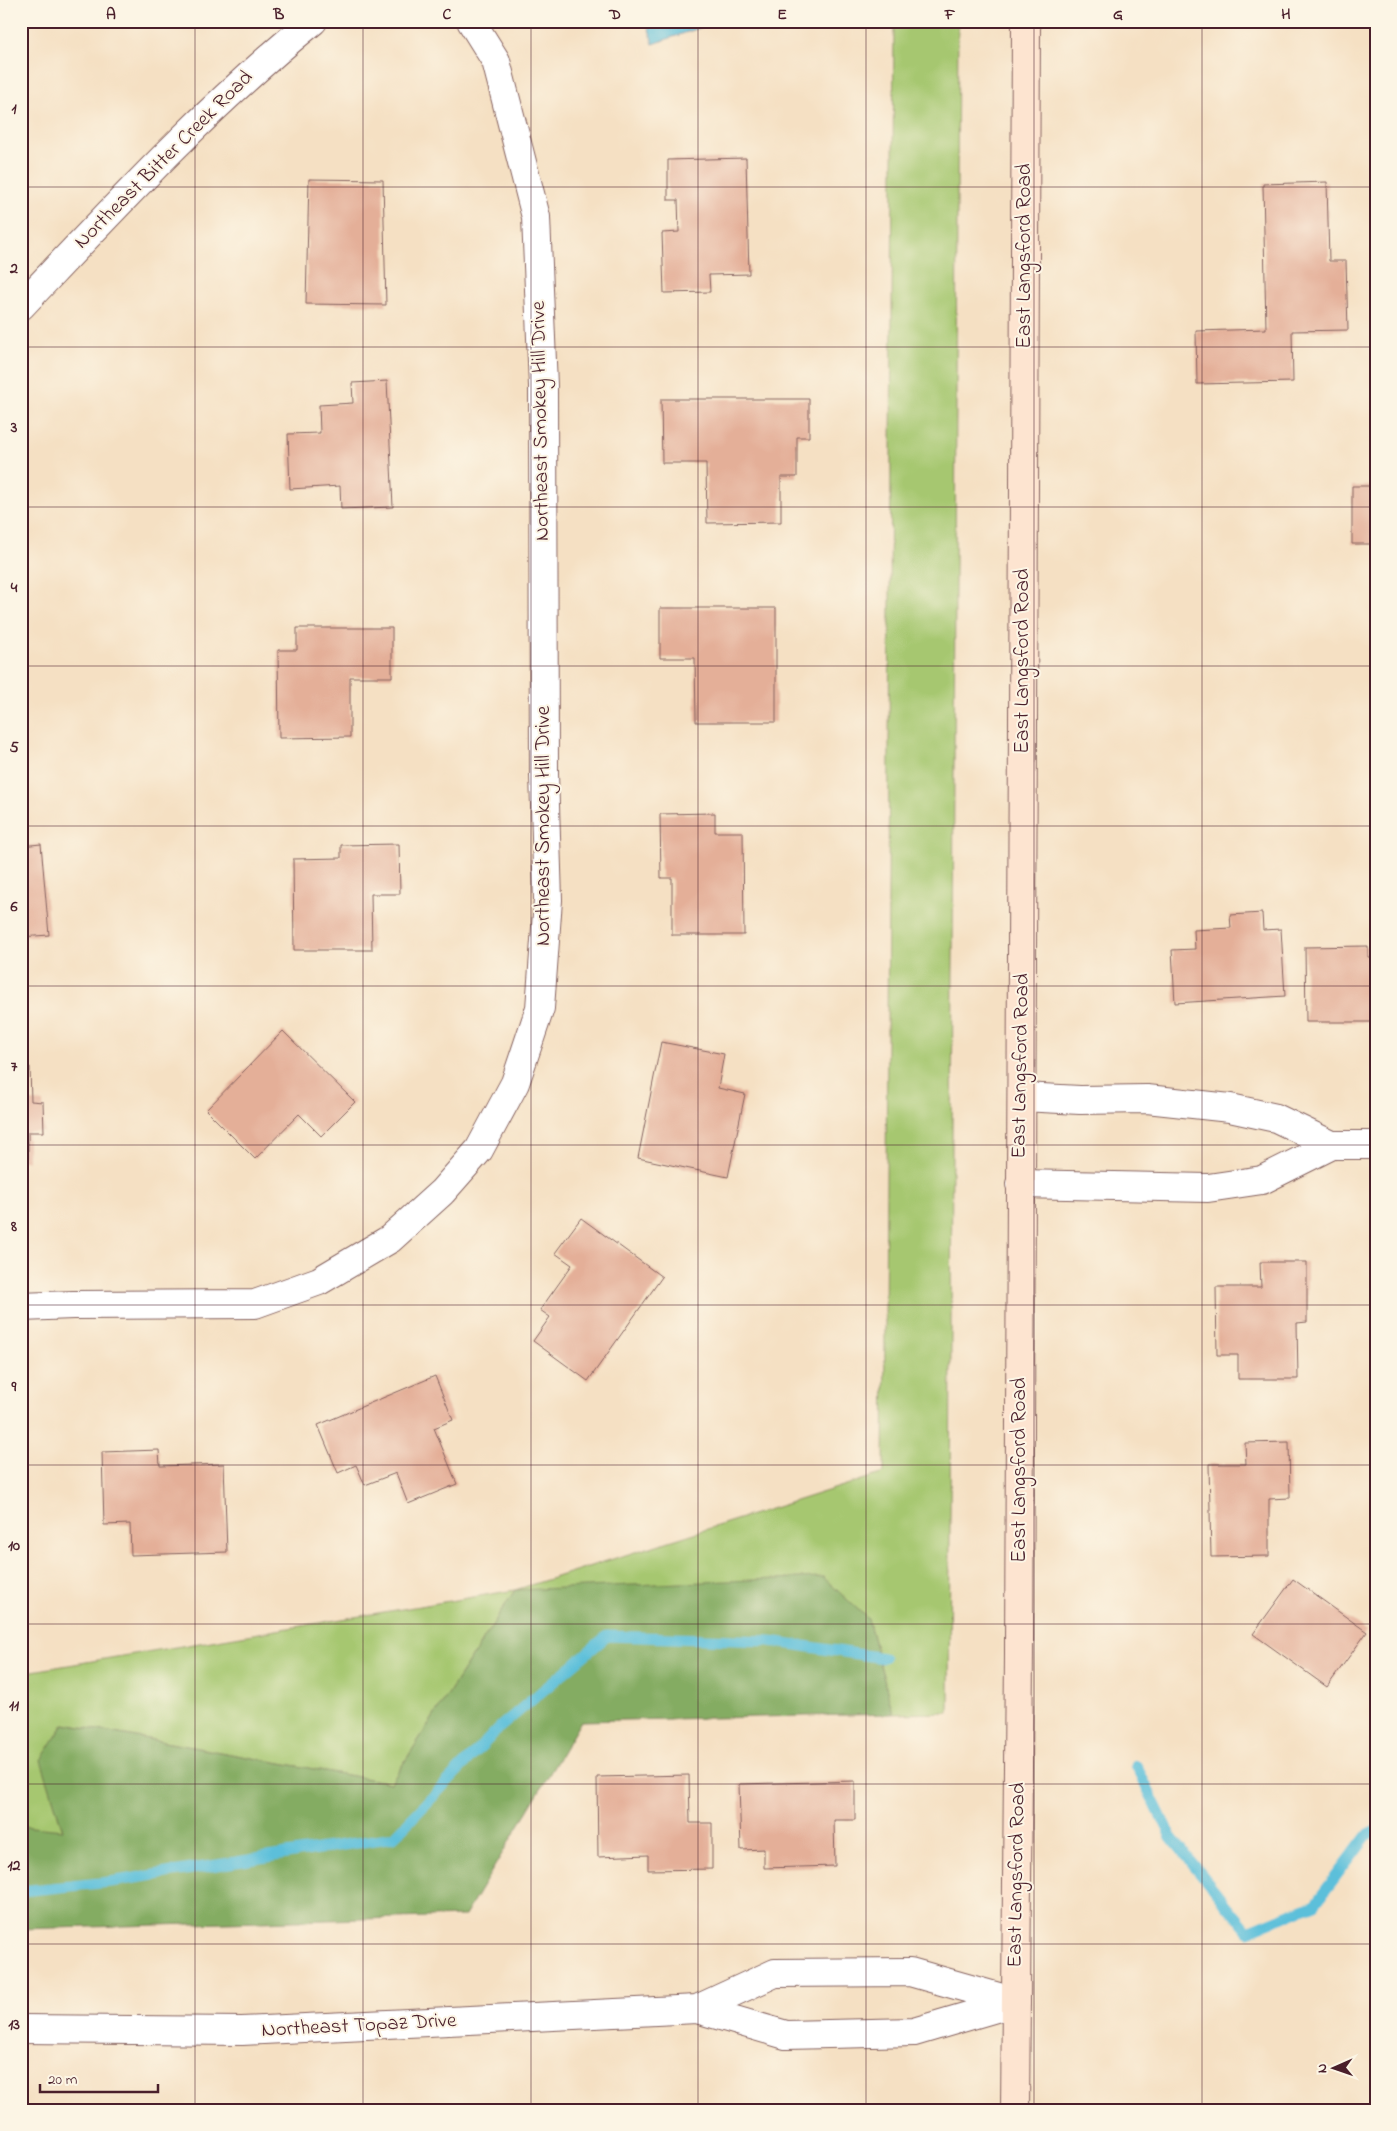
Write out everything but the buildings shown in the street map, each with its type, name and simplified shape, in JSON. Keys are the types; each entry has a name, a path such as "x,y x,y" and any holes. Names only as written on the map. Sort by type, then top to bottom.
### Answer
{"street":[{"name":"Northeast Bitter Creek Road","path":"21,306 163,156 259,65 313,21"},
{"name":"Northeast Smokey Hill Drive","path":"21,1307 256,1304 319,1281 390,1239 442,1192 479,1150 515,1082 540,1008 548,900 544,764 542,366 536,218 496,61 471,21"},
{"name":"East Langsford Road","path":"1015,2110 1020,1654 1020,1184 1022,1098 1026,21"},
{"path":"1022,1098 1147,1099 1230,1108 1276,1118 1332,1145 1376,1145"},
{"path":"1020,1184 1208,1188 1262,1180 1332,1145"},
{"name":"Northeast Topaz Drive","path":"698,2009 775,1973 910,1972 1016,2002"},
{"name":"Northeast Topaz Drive","path":"21,2030 242,2031 698,2009 786,2035 914,2032 1016,2002"}],"green space":[{"path":"894,21 958,21 949,1713 893,1714 868,1619 515,1590 884,1473"},
{"path":"823,1577 868,1619 893,1714 581,1721 465,1916 21,1929 21,1826 63,1830 41,1760 64,1724 391,1783 515,1590"},
{"path":"515,1590 391,1783 65,1724 42,1760 63,1831 21,1826 21,1673"}],"water":[{"path":"647,21 719,21 653,44"}],"waterway":[{"path":"21,1891 110,1882 394,1837 500,1727 607,1636 770,1641 884,1658"},
{"path":"1136,1765 1171,1837 1248,1931 1315,1904 1368,1834 1376,1830"}]}
